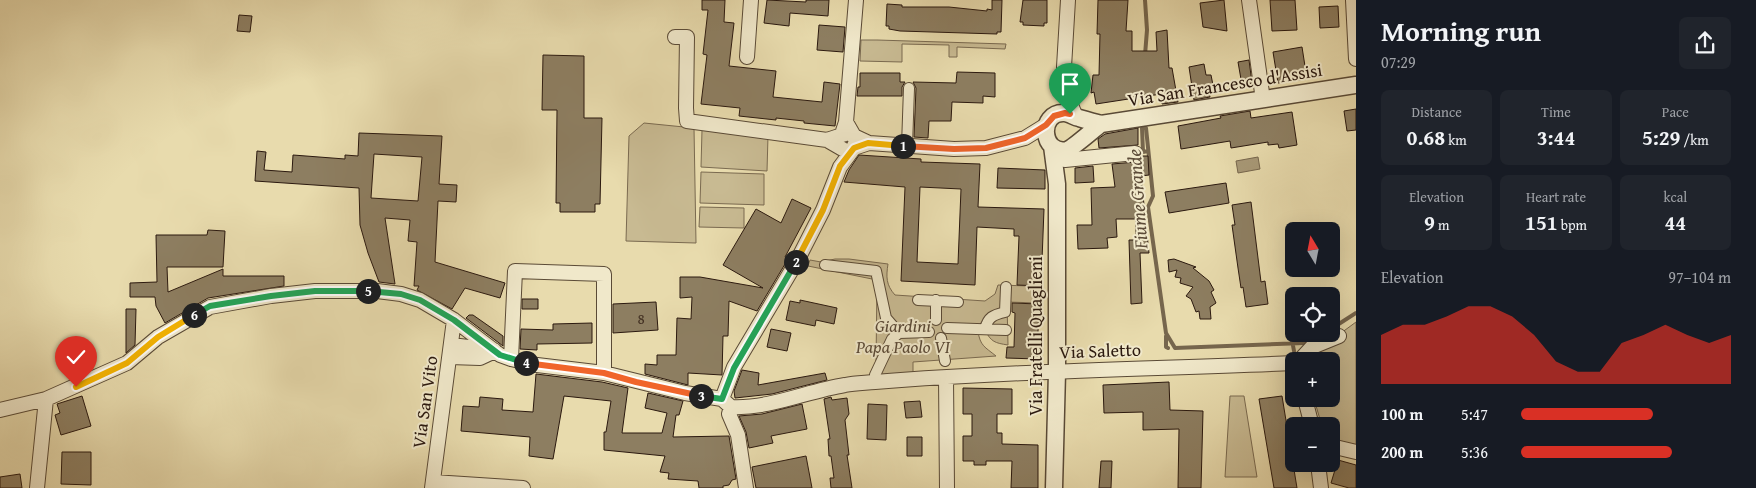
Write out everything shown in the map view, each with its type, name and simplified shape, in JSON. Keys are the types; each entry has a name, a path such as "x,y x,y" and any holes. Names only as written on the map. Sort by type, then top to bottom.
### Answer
{"street":[{"path":"747,57 750,0"},
{"path":"746,488 738,435 726,403 734,368 801,252 823,210 840,166 856,0"},
{"path":"1068,0 1064,88 1082,128 1073,149"},
{"path":"1248,0 1263,100"},
{"path":"1353,0 1356,59"},
{"path":"675,37 687,37 686,108 688,121 844,138 868,143 954,149 986,148 1025,138 1050,121"},
{"name":"Via San Francesco d'Assisi","path":"1050,121 1065,113 1101,124 1356,85"},
{"path":"907,146 909,88"},
{"path":"1052,146 1046,137 1050,121 1064,88"},
{"name":"Via San Francesco d'Assisi","path":"1073,149 1101,124"},
{"path":"1025,138 1062,150 1136,153"},
{"name":"Via Fratelli Quaglieni","path":"1052,146 1057,184 1057,372 1054,488"},
{"name":"Via Fratelli Quaglieni","path":"1057,184 1073,149"},
{"path":"826,265 876,271 886,318 899,333"},
{"path":"511,359 515,272 604,274 604,367"},
{"path":"985,329 987,321 995,314 1005,312 1006,287"},
{"name":"Via Saletto","path":"0,410 46,400 127,363 158,337 210,306 315,291 377,291 401,294 420,300 454,320 500,355 511,359 537,365 604,367 685,393 743,408 845,385 1004,373 1285,363"},
{"path":"918,300 958,302"},
{"path":"936,300 936,320"},
{"name":"Via San Vito","path":"433,485 454,320"},
{"path":"947,328 1006,330"},
{"path":"875,375 892,339 899,333 929,332"},
{"path":"941,338 945,361"},
{"path":"1307,352 1312,347 1324,342"},
{"path":"450,351 480,358 495,350"},
{"path":"946,378 947,488"},
{"path":"37,488 46,400"},
{"path":"21,405 37,412 44,423"},
{"path":"1340,448 1356,452"},
{"path":"1319,472 1321,488"},
{"path":"433,485 523,488"}],"green space":[{"path":"861,40 1006,44 1005,49 957,47 957,57 949,57 949,45 902,44 902,62 860,61"},
{"path":"644,123 694,128 696,243 626,241 629,136"},
{"path":"702,130 768,136 767,171 701,167"},
{"path":"701,172 764,174 764,205 700,203"},
{"path":"700,207 744,208 744,228 699,227"},
{"name":"Giardini Papa Paolo VI","path":"835,259 888,264 887,281 895,295 985,301 995,294 998,285 1030,286 1038,303 1007,302 1008,345 994,341 985,330 978,331 982,343 996,356 913,362 913,373 878,375 876,365 877,280 808,266 810,260 821,262"},
{"path":"1356,322 1356,445 1340,441 1340,417 1319,417 1316,407 1340,407 1340,352 1315,352 1329,342 1340,342 1340,334"},
{"path":"1230,396 1244,396 1257,477 1225,477"}],"shaded area":[{"path":"1258,157 1260,169 1238,173 1236,161"}],"building":[{"path":"702,0 725,0 724,22 734,23 729,66 776,71 773,97 822,102 824,82 840,84 835,126 776,118 776,120 739,116 740,108 701,104 707,55 703,54 708,10 702,10"},
{"path":"767,0 806,2 806,0 829,0 828,16 790,13 789,26 764,23"},
{"path":"992,0 1002,0 1001,32 997,32 997,34 900,31 889,29 889,26 886,26 887,4 902,5 902,7 949,7 987,11 987,9 992,10"},
{"path":"1023,0 1047,0 1047,23 1044,23 1044,26 1023,25 1023,22 1020,22"},
{"path":"1098,0 1128,0 1126,31 1132,31 1132,51 1157,51 1156,32 1167,30 1169,68 1172,68 1178,102 1162,104 1161,94 1096,104 1094,92 1091,93 1093,75 1099,75 1100,34 1097,34"},
{"path":"1224,0 1227,31 1203,27 1200,3"},
{"path":"1270,0 1295,0 1297,30 1272,31"},
{"path":"1338,6 1339,27 1320,28 1319,7"},
{"path":"239,15 252,16 250,32 237,31"},
{"path":"819,25 845,27 843,52 817,50"},
{"path":"1302,47 1307,79 1278,83 1273,52"},
{"path":"543,55 584,56 584,118 602,118 600,204 595,204 595,212 560,212 560,203 556,203 557,110 542,110"},
{"path":"1249,60 1252,83 1242,85 1238,62"},
{"path":"1204,64 1206,75 1211,75 1213,85 1208,86 1210,97 1194,100 1189,67"},
{"path":"957,72 995,73 995,97 983,96 983,103 952,102 951,121 929,121 928,138 914,137 916,88 913,82 956,83"},
{"path":"860,73 900,73 900,82 905,82 902,87 902,96 857,96 858,87 860,87"},
{"path":"1356,109 1356,130 1347,131 1344,111"},
{"path":"1250,111 1251,118 1292,112 1297,145 1279,148 1278,144 1268,145 1268,142 1231,148 1230,141 1181,149 1178,126"},
{"path":"1138,128 1138,145 1099,148 1098,139 1105,134"},
{"path":"359,133 442,136 439,184 457,185 456,202 438,201 435,262 505,283 500,298 465,288 452,309 417,290 419,286 414,286 417,242 408,241 410,220 385,218 395,284 379,282 360,225 359,188 255,181 257,151 266,152 264,170 292,172 293,155 345,159 345,155 358,156","holes":["374,154 422,157 418,201 371,198"]},
{"path":"859,155 921,159 921,162 980,164 978,207 1044,209 1041,286 1017,285 1019,236 1014,236 1014,229 977,227 975,285 901,281 905,187 844,182","holes":["920,187 961,189 958,264 917,262"]},
{"path":"1143,156 1148,156 1149,175 1141,176 1149,253 1140,253 1142,303 1131,304 1129,240 1136,240 1136,219 1116,219 1117,237 1107,238 1108,248 1078,249 1077,225 1092,225 1091,188 1115,187 1112,164 1136,162"},
{"path":"1093,166 1094,182 1075,183 1075,168"},
{"path":"998,168 1045,170 1045,189 997,188"},
{"path":"1226,183 1229,203 1169,213 1165,192"},
{"path":"792,199 811,208 785,257 788,259 757,311 729,301 728,336 723,336 722,375 688,373 688,385 645,374 645,364 657,365 657,355 676,355 677,318 691,319 692,297 680,298 680,277 700,277 763,288 723,265 756,209 781,223"},
{"path":"1251,202 1261,282 1265,281 1268,304 1246,307 1243,287 1241,288 1232,225 1235,225 1232,205"},
{"path":"208,230 225,231 223,267 167,267 168,292 223,269 223,276 284,276 284,286 208,298 165,323 156,306 155,297 130,297 130,283 157,282 156,235 207,235"},
{"path":"1174,259 1196,267 1193,268 1209,281 1214,290 1211,292 1216,303 1210,307 1211,319 1200,319 1199,311 1196,312 1191,299 1186,296 1193,287 1180,283 1181,278 1175,277 1177,270 1169,272 1168,260"},
{"path":"522,299 538,299 538,309 522,309"},
{"path":"800,300 837,308 834,324 816,320 815,326 786,320 790,301 800,303"},
{"path":"656,302 658,330 613,333 613,304"},
{"path":"1012,303 1039,304 1037,359 1006,358 1007,347 1014,347 1015,313 1012,312"},
{"path":"126,309 136,309 135,345 126,353"},
{"path":"469,315 473,315 503,336 503,346 466,318"},
{"path":"592,323 592,343 537,344 537,350 520,349 521,329 553,330 553,324"},
{"path":"771,329 791,333 787,351 767,347"},
{"path":"742,370 759,373 758,385 825,373 827,380 772,394 735,398 734,391"},
{"path":"536,374 602,382 628,388 622,433 662,433 667,413 645,408 648,393 683,401 679,415 676,415 673,437 729,436 736,479 732,480 729,485 723,486 723,488 699,488 698,481 668,479 669,473 660,472 665,456 604,450 604,432 606,432 611,401 564,396 553,459 529,456 530,437 461,431 463,406 479,407 480,397 503,399 502,410 533,412"},
{"path":"1169,382 1170,410 1203,411 1201,488 1178,488 1179,429 1143,430 1143,412 1104,413 1103,385"},
{"path":"963,388 1012,389 1012,414 997,414 997,433 1002,433 1002,444 1038,445 1038,488 1011,488 1012,461 986,461 986,465 974,465 974,461 963,461 963,436 972,436 972,414 963,414"},
{"path":"82,396 91,426 61,435 55,415 60,413 57,404"},
{"path":"1282,396 1285,417 1285,472 1294,472 1297,488 1274,488 1259,399"},
{"path":"831,397 832,400 847,398 849,414 845,420 849,455 847,455 852,488 831,488 830,478 834,478 831,456 829,456 828,439 830,439 824,399"},
{"path":"920,401 922,417 906,418 904,402"},
{"path":"802,404 807,429 771,436 773,443 749,448 746,432 739,416 762,414"},
{"path":"868,404 887,405 886,440 867,439"},
{"path":"907,437 922,437 922,456 907,456"},
{"path":"62,452 91,452 91,485 61,484"},
{"path":"806,456 812,488 756,488 752,467"},
{"path":"1101,461 1112,461 1111,488 1099,488"},
{"path":"1340,461 1356,465 1356,488 1331,483 1334,472 1340,472"},
{"path":"20,474 22,488 0,488 0,477"}],"waterway":[{"path":"1145,0 1147,30 1145,55"},
{"name":"Fiume Grande","path":"1142,128 1146,128 1153,196 1148,207 1166,333 1175,348 1311,342"},
{"path":"1142,128 1143,152 1148,151"},
{"name":"Fiume Grande","path":"1340,323 1356,313"},
{"name":"Fiume Grande","path":"1166,336 1166,347 1168,348"},
{"name":"Fiume Grande","path":"1292,342 1294,351"}],"route":[{"path":"76,387 127,363 158,337 210,306 315,291 377,291 401,294 420,300 454,320 500,355 511,359 537,365 604,373 685,393 722,399 734,368 787,275 797,261 823,210 840,166 854,148 868,143 954,149 986,148 1025,138 1046,125 1054,116 1065,113 1070,114"}]}
